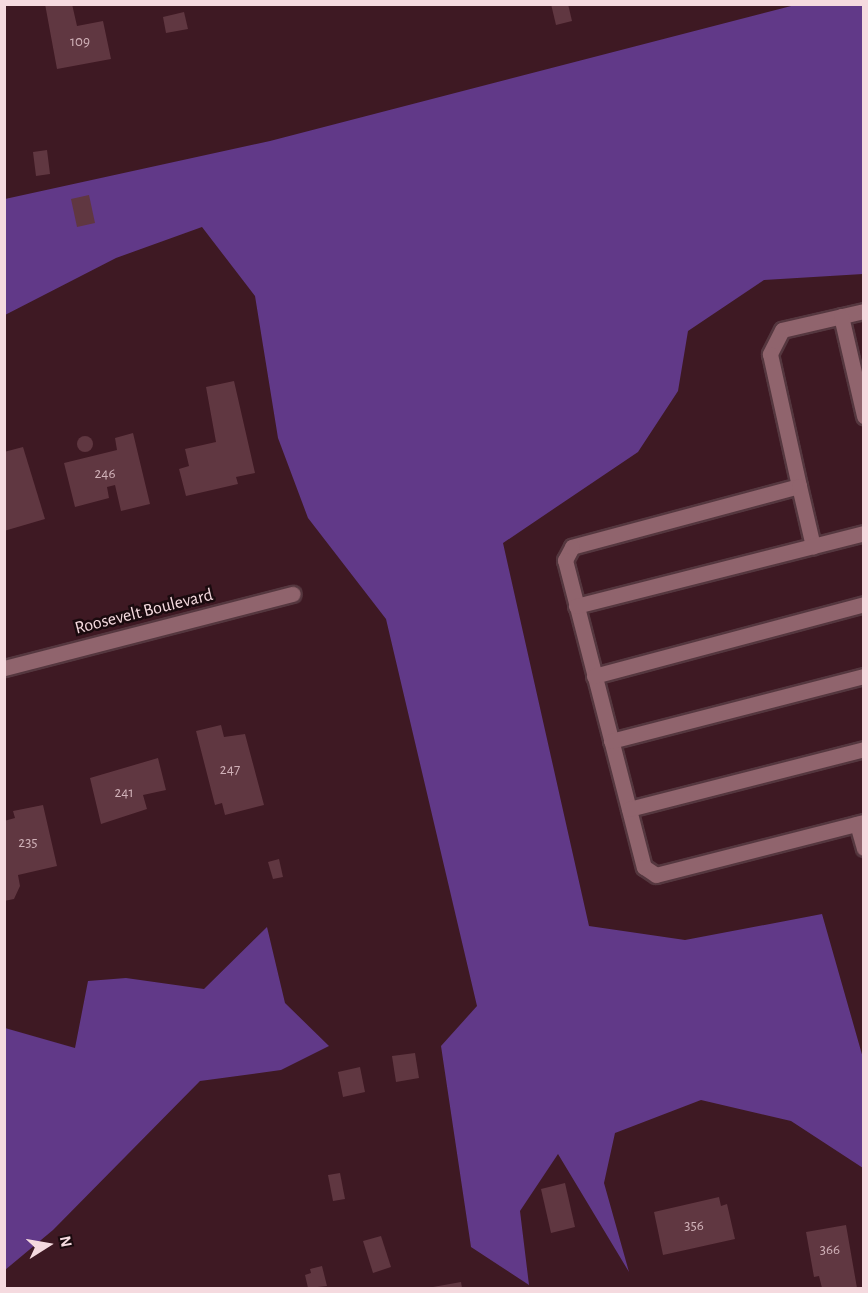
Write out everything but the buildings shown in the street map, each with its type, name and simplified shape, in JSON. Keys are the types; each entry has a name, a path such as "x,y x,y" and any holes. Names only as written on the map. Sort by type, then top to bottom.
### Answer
{"street":[{"path":"813,546 770,354 782,330 864,310"},
{"path":"841,316 864,416"},
{"path":"799,486 572,547 565,560 644,867 656,875 860,823 864,848"},
{"path":"576,606 864,532"},
{"name":"Roosevelt Boulevard","path":"4,668 293,594"},
{"path":"594,676 864,604"},
{"path":"611,741 864,676"},
{"path":"629,809 864,749"}],"shaded area":[{"path":"795,5 863,5 863,274 764,280 688,331 678,391 638,452 503,543 589,926 685,940 822,914 863,1058 863,1168 791,1121 701,1100 615,1133 604,1183 629,1272 558,1154 520,1211 529,1285 471,1247 441,1046 477,1006 386,619 308,518 278,438 255,296 202,227 116,258 5,315 5,199 270,141"},
{"path":"267,927 285,1003 329,1046 281,1070 200,1081 53,1230 5,1270 5,1028 75,1048 88,981 126,978 204,989"}]}
